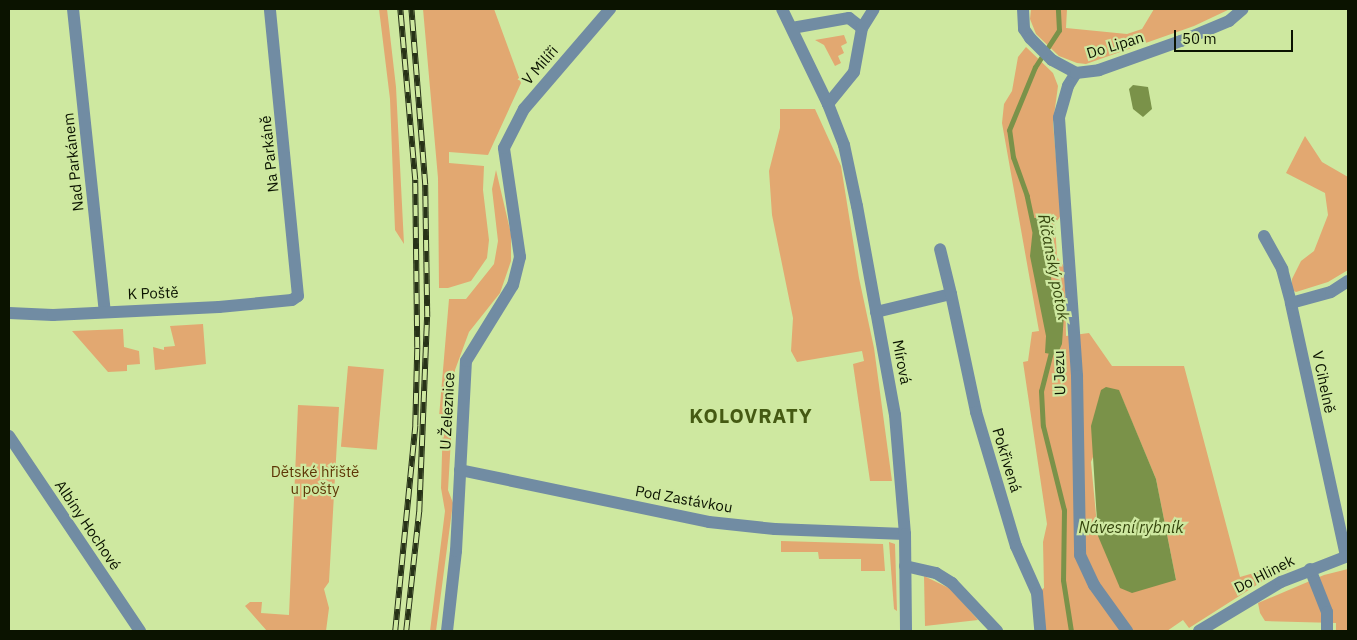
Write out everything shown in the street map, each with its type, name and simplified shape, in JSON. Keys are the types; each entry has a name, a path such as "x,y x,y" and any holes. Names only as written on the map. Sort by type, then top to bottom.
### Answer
{"street":[{"name":"Nad Parkánem","path":"73,9 105,311"},
{"name":"Na Parkáně","path":"270,9 298,296"},
{"name":"V Milíři","path":"504,148 524,109 610,9"},
{"name":"Mírová","path":"782,9 828,104 846,154 895,414 905,534 906,631"},
{"path":"828,104 854,72 862,28 874,9"},
{"name":"Do Lipan","path":"1022,13 1024,29 1030,38 1052,60 1076,73 1100,70 1181,41 1229,21 1243,9"},
{"path":"792,28 849,18 862,28"},
{"name":"U Jezu","path":"1076,73 1068,86 1059,118 1077,376 1080,555 1094,584 1127,631"},
{"name":"U Železnice","path":"447,631 460,470 466,361 513,285 520,256 504,148"},
{"name":"V Cihelně","path":"1264,236 1282,269 1347,556"},
{"name":"Pokřivená","path":"940,249 976,412 1016,546 1037,593 1040,631"},
{"path":"1290,303 1331,292 1348,281"},
{"path":"876,312 951,294"},
{"name":"K Poště","path":"9,313 52,314 230,306 292,300 298,296"},
{"name":"Albíny Hochové","path":"9,436 140,631"},
{"name":"Pod Zastávkou","path":"460,470 709,522 775,530 905,534"},
{"name":"Do Hlinek","path":"1200,631 1248,599 1310,569 1347,556"},
{"path":"905,566 936,573 952,583 996,631"},
{"path":"1310,569 1327,612 1328,631"}],"green space":[{"path":"379,9 387,9 396,87 404,244 395,230 390,99"},
{"path":"423,9 494,9 521,83 488,155 449,152 449,163 484,166 483,190 489,240 487,258 471,281 448,288 439,288 438,178"},
{"path":"1031,9 1067,9 1066,28 1127,34 1142,29 1154,9 1230,9 1194,26 1086,64 1077,63 1059,56 1036,34 1030,19"},
{"path":"844,35 847,43 841,46 844,53 838,56 841,63 835,66 824,45 815,40"},
{"path":"1026,47 1053,73 1058,86 1053,123 1061,215 1055,224 1057,257 1065,268 1066,336 1089,333 1112,366 1184,366 1240,577 1289,563 1291,569 1266,579 1189,628 1183,620 1167,631 1040,631 1037,593 1044,588 1043,542 1047,524 1023,362 1028,361 1032,332 1039,331 1002,123 1004,104 1012,91 1018,57","holes":["1119,391 1156,479 1176,580 1098,536 1091,462"]},
{"path":"780,109 815,109 841,166 859,278 874,348 892,481 870,481 853,364 864,361 862,351 797,362 791,351 793,318 772,215 769,171 780,128"},
{"path":"1305,136 1322,162 1348,177 1348,270 1328,282 1296,292 1292,290 1292,279 1301,261 1314,251 1328,215 1325,193 1286,173"},
{"path":"496,170 511,234 511,261 500,293 469,332 455,370 448,490 453,503 436,631 430,631 445,511 441,488 443,421 439,417 449,299 466,299 494,264 498,241 492,189"},
{"path":"203,324 206,364 155,370 153,347 164,350 164,347 175,346 170,326"},
{"path":"123,329 124,347 139,351 140,364 127,365 127,371 108,372 72,331"},
{"path":"348,366 384,369 377,450 341,447"},
{"name":"Dětské hřiště u pošty","path":"298,405 339,407 329,582 324,589 329,608 326,631 267,631 245,606 250,602 262,602 261,613 289,615"},
{"path":"781,541 883,544 885,571 861,571 861,559 819,559 818,552 781,552"},
{"path":"889,542 895,544 897,611 894,609"},
{"path":"1348,569 1348,631 1336,631 1336,623 1265,621 1260,613 1258,603 1324,575"},
{"path":"924,576 951,589 978,620 925,626"}],"water":[{"path":"1133,85 1148,87 1152,109 1143,117 1133,109 1129,89"},
{"path":"1034,218 1038,218 1048,253 1052,285 1064,314 1062,344 1057,355 1045,353 1046,336 1030,256"},
{"name":"Návesní rybník","path":"1106,387 1119,390 1156,479 1176,580 1132,593 1120,588 1098,536 1091,426 1101,390"}],"waterway":[{"name":"Říčanský potok","path":"1034,230 1027,196 1013,157 1009,130 1035,67 1059,30 1058,9"},
{"name":"Říčanský potok","path":"1052,348 1041,391 1043,426 1064,510 1063,580 1071,631"}],"railway":[{"path":"395,631 415,426 417,348 415,180 400,9"},
{"path":"406,631 419,512 427,317 425,185 411,9"}],"district":[{"name":"KOLOVRATY","path":"751,415"}]}
